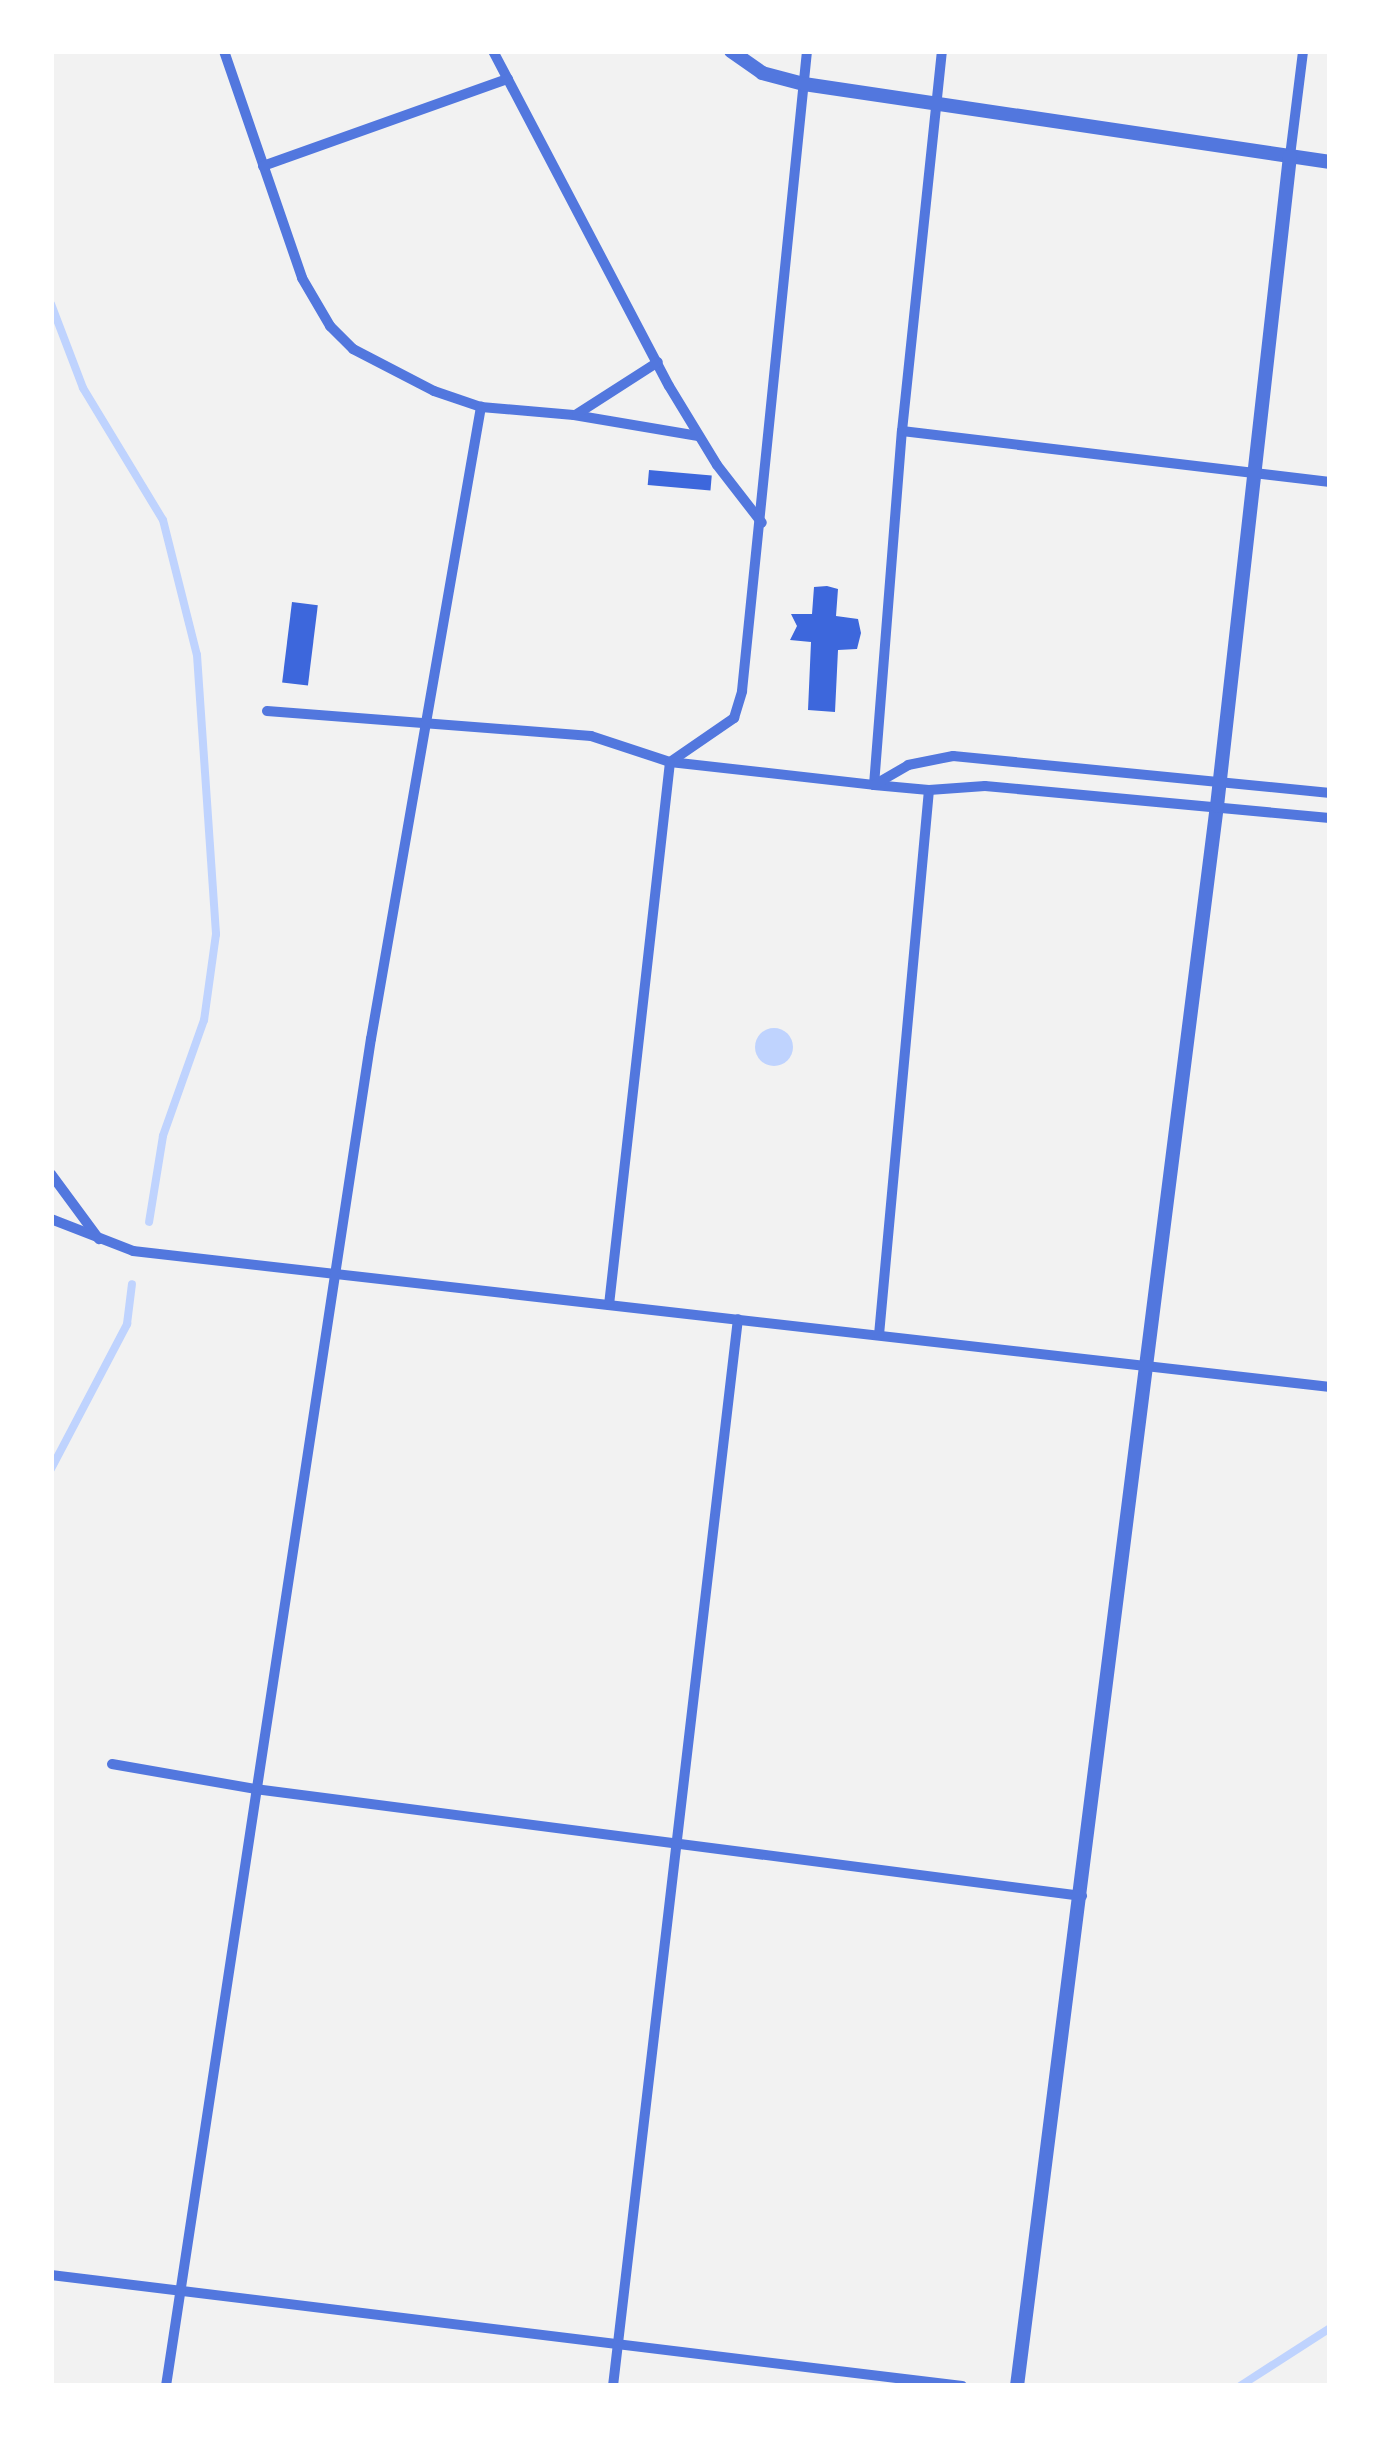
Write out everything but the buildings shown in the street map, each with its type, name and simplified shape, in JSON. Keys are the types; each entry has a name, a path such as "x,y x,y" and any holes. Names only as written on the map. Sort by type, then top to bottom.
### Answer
{"street":[{"path":"224,51 302,278 330,326 352,349 389,370 481,407 574,415 698,436"},
{"path":"493,51 698,436 762,523"},
{"path":"731,51 763,73 804,84 1330,162"},
{"path":"670,762 723,728 739,706 762,523 808,51"},
{"path":"874,785 902,431 942,51"},
{"path":"1017,2386 1220,782 1303,51"},
{"path":"263,166 508,79"},
{"path":"574,415 658,362"},
{"path":"166,2386 371,1039 430,722 481,407"},
{"path":"902,431 1330,482"},
{"path":"267,711 591,736 670,762 874,785 929,790 985,785 1330,818"},
{"path":"874,785 908,765 953,756 1330,793"},
{"path":"609,1305 670,762"},
{"path":"879,1335 929,790"},
{"path":"51,1174 101,1241"},
{"path":"51,1220 133,1250 1330,1387"},
{"path":"614,2386 738,1319"},
{"path":"112,1764 255,1789 1082,1896"},
{"path":"51,2275 962,2386"}],"water":[{"path":"774,1028 787,1034 793,1047 787,1060 774,1066 761,1060 755,1047 761,1034"}],"waterway":[{"path":"51,304 83,388 163,520 197,655 216,934 204,1020 163,1136 149,1222"},
{"path":"51,1469 127,1324 132,1284"},
{"path":"1240,2386 1330,2328"}]}
